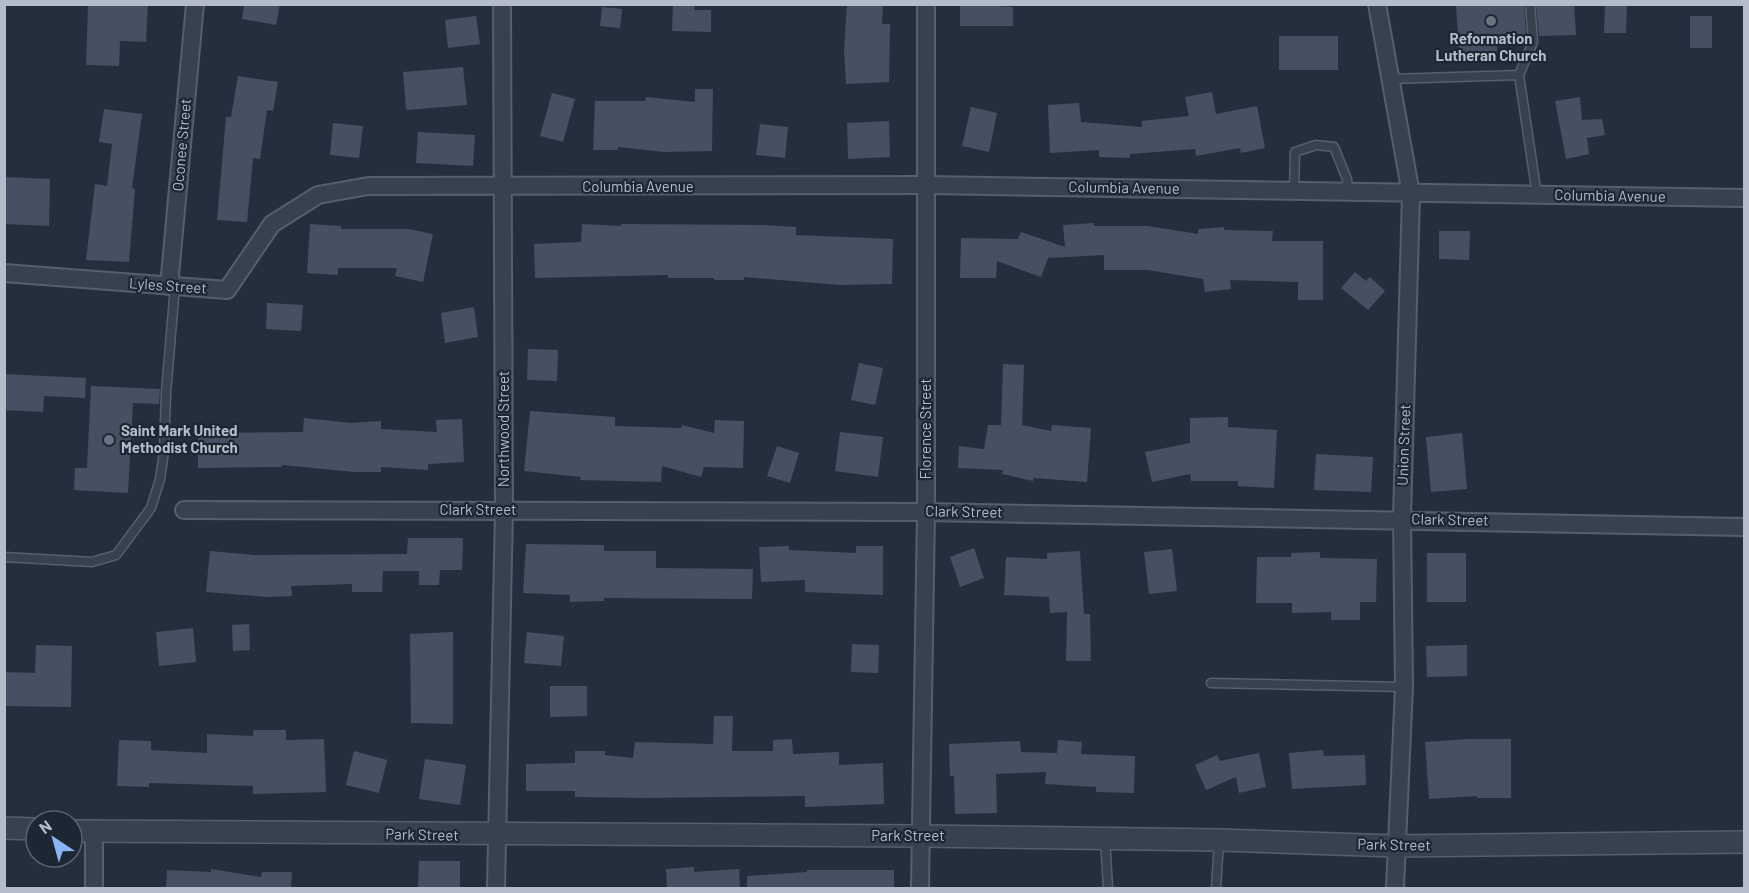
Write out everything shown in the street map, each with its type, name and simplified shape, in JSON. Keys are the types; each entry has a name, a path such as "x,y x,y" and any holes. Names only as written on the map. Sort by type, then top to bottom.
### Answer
{"street":[{"name":"Oconee Street","path":"172,286 195,4"},
{"name":"Northwood Street","path":"496,888 504,510 502,4"},
{"name":"Florence Street","path":"920,888 926,512 926,4"},
{"name":"Union Street","path":"1377,4 1411,194 1402,518 1404,687 1395,846 1395,888"},
{"name":"Columbia Avenue","path":"504,187 927,185 1744,198"},
{"name":"Lyles Street","path":"4,273 226,290 272,224 318,195 368,186 504,187"},
{"name":"Clark Street","path":"184,510 926,512 1402,518 1744,527"},
{"path":"4,828 24,829"},
{"name":"Park Street","path":"84,832 1105,838 1395,846 1744,842"},
{"path":"94,832 94,888"}],"lane":[{"path":"1530,4 1533,42 1519,75 1537,195"},
{"path":"1390,79 1519,75"},
{"path":"1294,192 1295,152 1316,145 1334,147 1347,179 1348,192"},
{"path":"4,557 92,562 116,555 151,508 160,479 172,286"},
{"path":"1211,683 1404,687"},
{"path":"1105,838 1108,888"},
{"path":"1216,888 1219,840"}],"building":[{"path":"88,4 148,4 146,42 120,41 119,66 86,65"},
{"path":"244,4 280,4 276,25 242,19"},
{"path":"673,4 695,4 694,10 711,10 711,32 672,31"},
{"path":"847,4 883,4 882,24 890,24 889,82 846,84 844,50"},
{"path":"960,4 1013,7 1013,26 960,26"},
{"name":"Reformation Lutheran Church","path":"1456,4 1524,4 1526,37 1497,39 1497,51 1459,53"},
{"path":"1536,4 1574,4 1576,35 1539,36"},
{"path":"1605,4 1627,4 1626,33 1604,33"},
{"path":"602,7 622,9 620,28 600,26"},
{"path":"476,16 480,44 448,48 445,20"},
{"path":"1690,16 1712,16 1712,48 1690,48"},
{"path":"1279,36 1338,36 1338,70 1279,70"},
{"path":"463,67 467,105 406,110 403,72"},
{"path":"238,76 278,82 273,111 267,110 260,159 253,158 247,222 217,220 226,117 231,117"},
{"path":"695,89 713,89 712,151 664,152 618,147 618,150 593,150 595,101 645,101 646,97 695,102"},
{"path":"1212,92 1216,114 1257,106 1265,148 1241,153 1240,148 1196,156 1195,149 1130,154 1130,158 1099,157 1099,150 1050,153 1048,105 1079,103 1081,122 1142,127 1142,121 1189,116 1185,97"},
{"path":"552,93 575,99 563,142 540,136"},
{"path":"1580,97 1582,120 1602,119 1605,135 1587,138 1589,154 1566,159 1555,101"},
{"path":"971,107 997,113 989,152 962,146"},
{"path":"104,109 142,114 132,188 135,189 129,262 86,260 95,184 107,186 112,144 99,142"},
{"path":"889,121 890,157 848,159 847,123"},
{"path":"333,123 363,126 359,158 330,155"},
{"path":"760,124 788,127 785,158 756,155"},
{"path":"418,132 475,135 473,166 416,163"},
{"path":"4,177 50,179 49,226 4,224"},
{"path":"1094,223 1094,226 1148,226 1198,234 1198,229 1224,227 1224,230 1273,231 1272,241 1323,241 1323,300 1298,300 1298,282 1230,280 1231,289 1205,292 1203,279 1148,270 1104,270 1104,255 1048,258 1041,277 997,261 996,278 960,278 961,238 1018,239 1021,232 1065,247 1063,225"},
{"path":"310,224 341,226 341,229 408,229 433,234 423,282 395,276 397,268 338,268 338,275 307,273"},
{"path":"582,224 764,225 796,227 796,235 893,239 892,284 841,285 744,277 744,280 714,280 714,278 668,278 668,275 535,278 534,244 581,242"},
{"path":"1439,231 1470,231 1469,260 1439,259"},
{"path":"1355,272 1366,281 1370,277 1385,291 1368,310 1341,288"},
{"path":"267,303 303,305 301,331 266,329"},
{"path":"474,307 478,337 445,343 441,313"},
{"path":"528,349 558,350 557,381 527,380"},
{"path":"859,363 883,368 875,405 851,400"},
{"path":"1003,364 1024,365 1022,425 1051,431 1052,425 1091,428 1087,482 1034,478 1033,481 1002,474 1003,470 958,468 959,446 984,449 988,425 1001,425"},
{"path":"4,374 86,378 85,398 44,396 43,412 4,410"},
{"name":"Saint Mark United Methodist Church","path":"91,386 160,389 159,404 133,403 128,493 74,490 75,468 87,468"},
{"path":"530,411 615,417 615,426 681,428 682,425 714,433 715,420 744,421 743,468 704,467 701,477 662,466 661,482 580,480 581,477 524,471"},
{"path":"1228,417 1228,427 1277,430 1274,488 1238,486 1238,481 1191,481 1190,474 1152,482 1145,452 1190,443 1190,418"},
{"path":"304,418 351,423 381,421 381,429 437,432 436,420 462,419 464,462 428,464 428,470 381,467 381,472 354,472 282,465 282,467 198,468 198,433 303,432"},
{"path":"840,432 883,437 878,477 835,471"},
{"path":"1462,433 1467,489 1431,492 1426,437"},
{"path":"777,446 799,453 790,483 767,476"},
{"path":"1316,454 1373,457 1371,492 1314,490"},
{"path":"408,538 463,538 462,570 440,570 439,585 419,585 419,571 383,571 382,592 352,592 352,584 291,586 292,596 268,597 206,592 210,551 254,555 407,554"},
{"path":"526,544 604,545 604,551 656,551 656,568 753,569 752,599 604,598 604,601 570,602 570,595 523,593"},
{"path":"789,546 789,550 856,553 856,546 883,546 883,595 805,592 805,580 761,582 759,547"},
{"path":"974,548 984,578 960,587 950,557"},
{"path":"1172,549 1177,591 1149,594 1144,552"},
{"path":"1080,551 1084,614 1090,614 1091,661 1066,661 1067,612 1050,613 1049,597 1004,595 1006,557 1047,559 1047,553"},
{"path":"1320,552 1320,558 1377,559 1376,602 1360,602 1360,620 1331,620 1331,612 1292,613 1292,603 1256,603 1257,557 1291,557 1291,553"},
{"path":"1427,553 1466,553 1466,602 1427,602"},
{"path":"249,624 250,650 233,651 232,625"},
{"path":"193,628 196,662 159,666 156,632"},
{"path":"453,632 453,724 411,723 410,634"},
{"path":"527,632 564,636 561,666 524,663"},
{"path":"852,644 879,645 878,673 851,672"},
{"path":"36,645 72,646 71,707 4,706 4,672 35,673"},
{"path":"1467,645 1467,676 1427,677 1426,646"},
{"path":"550,686 587,686 587,716 550,717"},
{"path":"714,716 733,716 732,751 773,751 773,740 792,739 793,754 839,752 839,765 883,763 884,804 805,807 805,796 575,797 575,791 526,791 526,764 575,763 575,751 605,751 605,755 633,758 635,742 713,744"},
{"path":"254,730 286,730 286,740 324,739 326,792 253,794 253,786 149,783 149,787 117,786 119,740 151,741 151,750 207,753 207,734 253,736"},
{"path":"1511,739 1511,798 1477,798 1477,796 1429,799 1425,742"},
{"path":"1058,740 1082,742 1081,754 1135,756 1134,793 1096,792 1096,787 1045,784 1046,772 996,774 997,813 955,814 954,776 950,776 949,744 1020,741 1021,752 1057,753"},
{"path":"1323,750 1324,756 1365,755 1366,785 1292,789 1289,753"},
{"path":"354,751 387,760 379,793 346,785"},
{"path":"1259,753 1266,787 1239,793 1236,777 1206,790 1195,765 1217,755 1220,761"},
{"path":"425,759 466,765 460,805 419,799"},
{"path":"419,861 460,861 460,888 418,888"},
{"path":"694,867 694,872 739,869 740,888 667,888 666,869"},
{"path":"211,869 261,877 262,872 292,872 291,888 166,888 167,870 211,872"},
{"path":"807,870 894,870 894,888 747,888 747,876 807,872"}],"place":[{"name":"Reformation Lutheran Church","path":"1491,21"},
{"name":"Saint Mark United Methodist Church","path":"109,440"}]}
